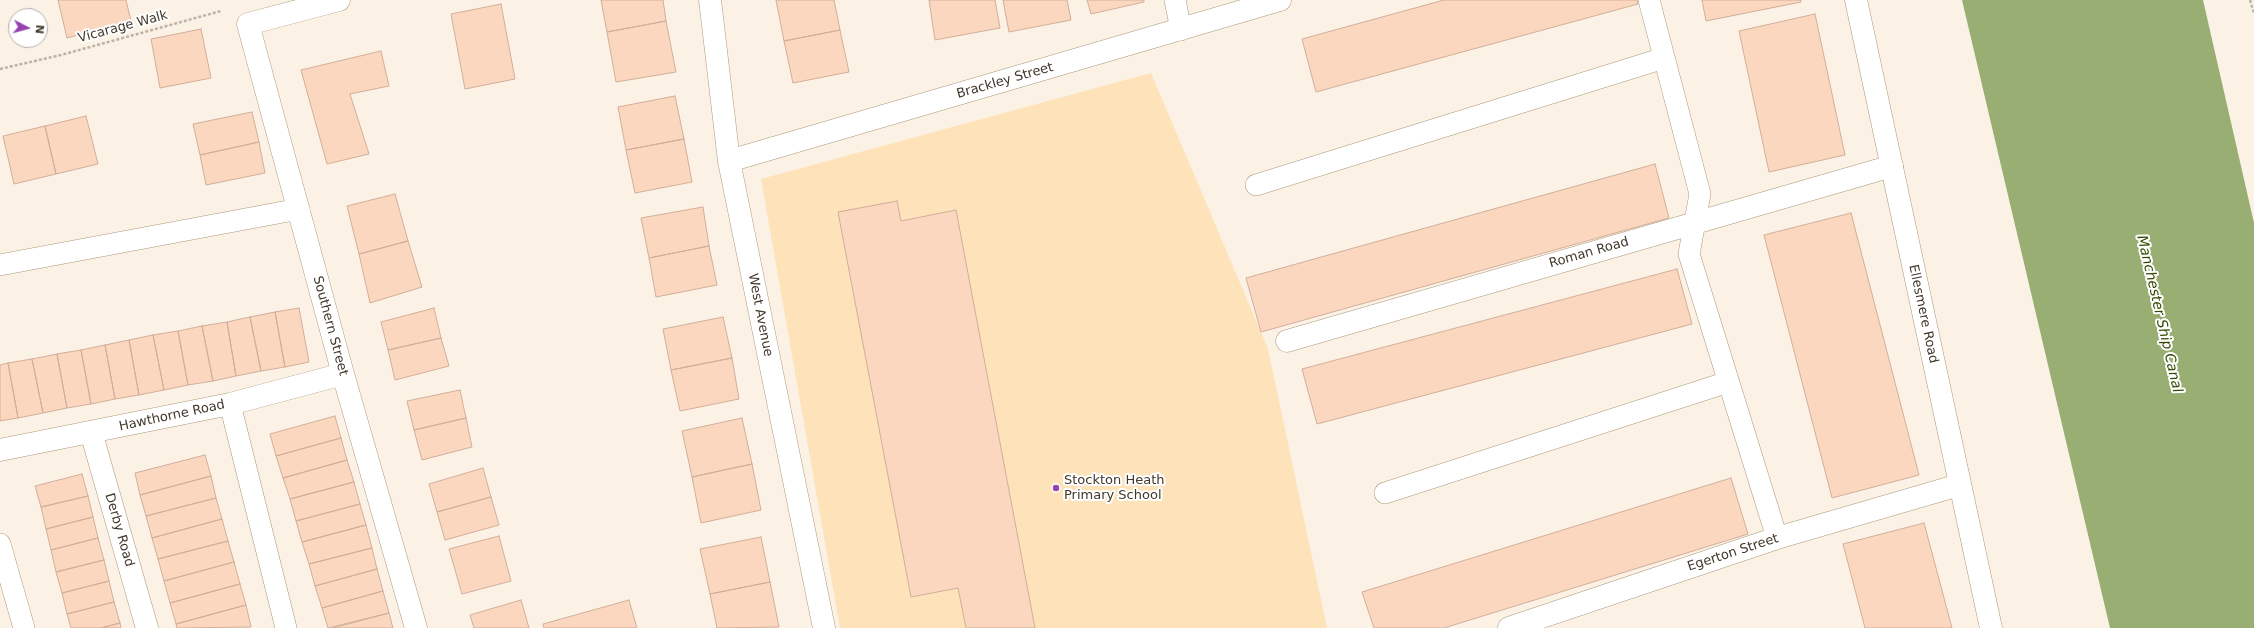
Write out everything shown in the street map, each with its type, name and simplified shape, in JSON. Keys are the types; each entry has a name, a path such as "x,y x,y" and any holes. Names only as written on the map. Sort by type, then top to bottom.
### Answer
{"street":[{"path":"248,24 339,0"},
{"name":"West Avenue","path":"710,0 729,161 824,628"},
{"name":"Brackley Street","path":"729,161 1182,30 1280,0"},
{"name":"Ellesmere Road","path":"1856,0 1959,485 1991,628"},
{"name":"Southern Street","path":"248,24 343,374 416,628"},
{"name":"Roman Road","path":"1287,341 1892,166"},
{"name":"Hawthorne Road","path":"0,450 230,404 343,374"},
{"name":"Derby Road","path":"91,432 147,628"},
{"name":"Egerton Street","path":"1509,628 1777,538 1959,485"}],"lane":[{"path":"1175,0 1182,30"},
{"path":"1649,0 1700,194 1689,254 1777,538"},
{"path":"1256,185 1664,58"},
{"path":"0,265 299,209"},
{"path":"1385,493 1728,382"},
{"path":"230,404 286,628"},
{"path":"0,544 24,628"}],"path":[{"path":"2250,0 2254,13"},
{"name":"Vicarage Walk","path":"0,69 61,55 222,10 248,24"}],"shaded area":[{"name":"Stockton Heath Primary School","path":"1151,73 1268,349 1327,628 840,628 761,179"}],"water":[{"name":"Manchester Ship Canal","path":"1962,0 2203,0 2254,223 2254,628 2110,628"}],"building":[{"path":"58,0 126,0 131,21 67,38"},
{"path":"601,0 663,0 666,21 607,32"},
{"path":"776,0 834,0 840,30 784,41"},
{"path":"929,0 995,0 1000,28 935,40"},
{"path":"1003,0 1067,0 1071,20 1009,32"},
{"path":"1087,0 1144,0 1144,2 1091,14"},
{"path":"1444,0 1637,0 1638,4 1316,92 1302,39"},
{"path":"1702,0 1801,0 1801,2 1706,21"},
{"path":"501,4 515,79 465,89 451,14"},
{"path":"1815,14 1845,155 1769,172 1739,31"},
{"path":"666,21 676,72 616,82 607,32"},
{"path":"201,29 211,78 160,88 151,39"},
{"path":"840,30 849,72 793,83 784,41"},
{"path":"381,51 389,86 350,94 369,154 327,164 301,70"},
{"path":"675,96 684,139 626,150 618,107"},
{"path":"252,112 259,142 200,155 193,124"},
{"path":"86,116 98,164 56,174 45,126"},
{"path":"45,126 56,174 14,184 3,136"},
{"path":"684,139 692,182 635,193 626,150"},
{"path":"259,142 265,173 206,185 200,155"},
{"path":"1655,164 1669,218 1261,332 1246,278"},
{"path":"395,194 408,241 359,254 347,206"},
{"path":"897,201 901,221 956,210 1035,628 966,628 958,588 911,597 838,212"},
{"path":"703,207 709,246 649,258 641,218"},
{"path":"1851,213 1919,475 1832,498 1764,235"},
{"path":"408,241 422,287 370,303 359,254"},
{"path":"709,246 717,285 656,297 649,258"},
{"path":"1677,269 1692,324 1317,424 1302,369"},
{"path":"299,308 309,362 285,367 275,312"},
{"path":"434,308 441,338 388,350 381,322"},
{"path":"275,312 285,367 261,371 250,317"},
{"path":"250,317 261,371 236,376 227,322"},
{"path":"723,317 732,358 671,370 663,329"},
{"path":"227,322 236,376 213,381 202,326"},
{"path":"202,326 213,381 188,385 178,331"},
{"path":"178,331 188,385 164,390 153,335"},
{"path":"153,335 164,390 139,395 129,340"},
{"path":"441,338 449,366 395,380 388,350"},
{"path":"129,340 139,395 115,399 105,345"},
{"path":"105,345 115,399 91,404 81,350"},
{"path":"81,350 91,404 67,408 57,354"},
{"path":"57,354 67,408 43,413 32,359"},
{"path":"732,358 739,399 680,411 671,370"},
{"path":"32,359 43,413 18,418 8,363"},
{"path":"8,363 18,418 0,421 0,365"},
{"path":"460,390 466,418 414,430 407,401"},
{"path":"335,416 341,438 276,456 270,434"},
{"path":"466,418 472,447 422,460 414,430"},
{"path":"742,418 752,464 692,477 682,431"},
{"path":"341,438 347,460 283,478 276,456"},
{"path":"205,455 211,476 140,495 135,473"},
{"path":"347,460 354,482 290,499 283,478"},
{"path":"752,464 761,510 701,523 692,477"},
{"path":"483,468 491,497 437,512 429,484"},
{"path":"82,474 88,496 41,507 35,486"},
{"path":"211,476 216,498 146,516 140,495"},
{"path":"1731,478 1748,534 1444,628 1374,628 1362,592"},
{"path":"354,482 360,504 296,521 290,499"},
{"path":"88,496 93,517 46,529 41,507"},
{"path":"491,497 499,525 445,540 437,512"},
{"path":"216,498 222,519 152,538 146,516"},
{"path":"360,504 366,525 302,542 296,521"},
{"path":"93,517 98,538 51,550 46,529"},
{"path":"222,519 228,541 158,559 152,538"},
{"path":"1924,523 1952,628 1865,628 1843,544"},
{"path":"366,525 372,548 309,564 302,542"},
{"path":"499,536 511,581 462,594 449,549"},
{"path":"761,537 770,582 710,594 700,549"},
{"path":"98,538 104,560 56,572 51,550"},
{"path":"228,541 234,562 164,581 158,559"},
{"path":"372,548 377,569 315,586 309,564"},
{"path":"104,560 109,581 62,593 56,572"},
{"path":"234,562 240,584 170,603 164,581"},
{"path":"377,569 383,591 322,608 315,586"},
{"path":"109,581 114,602 67,614 62,593"},
{"path":"770,582 779,627 717,628 710,594"},
{"path":"240,584 246,605 176,624 170,603"},
{"path":"383,591 389,613 328,628 322,608"},
{"path":"521,600 529,628 474,628 470,615"},
{"path":"629,600 637,628 544,628 543,624"},
{"path":"114,602 120,623 101,628 71,628 67,614"},
{"path":"246,605 251,627 177,628 176,624"},
{"path":"389,613 393,628 333,628"},
{"path":"120,623 121,628 101,628"}],"place":[{"name":"Stockton Heath Primary School","path":"1056,488"}]}
